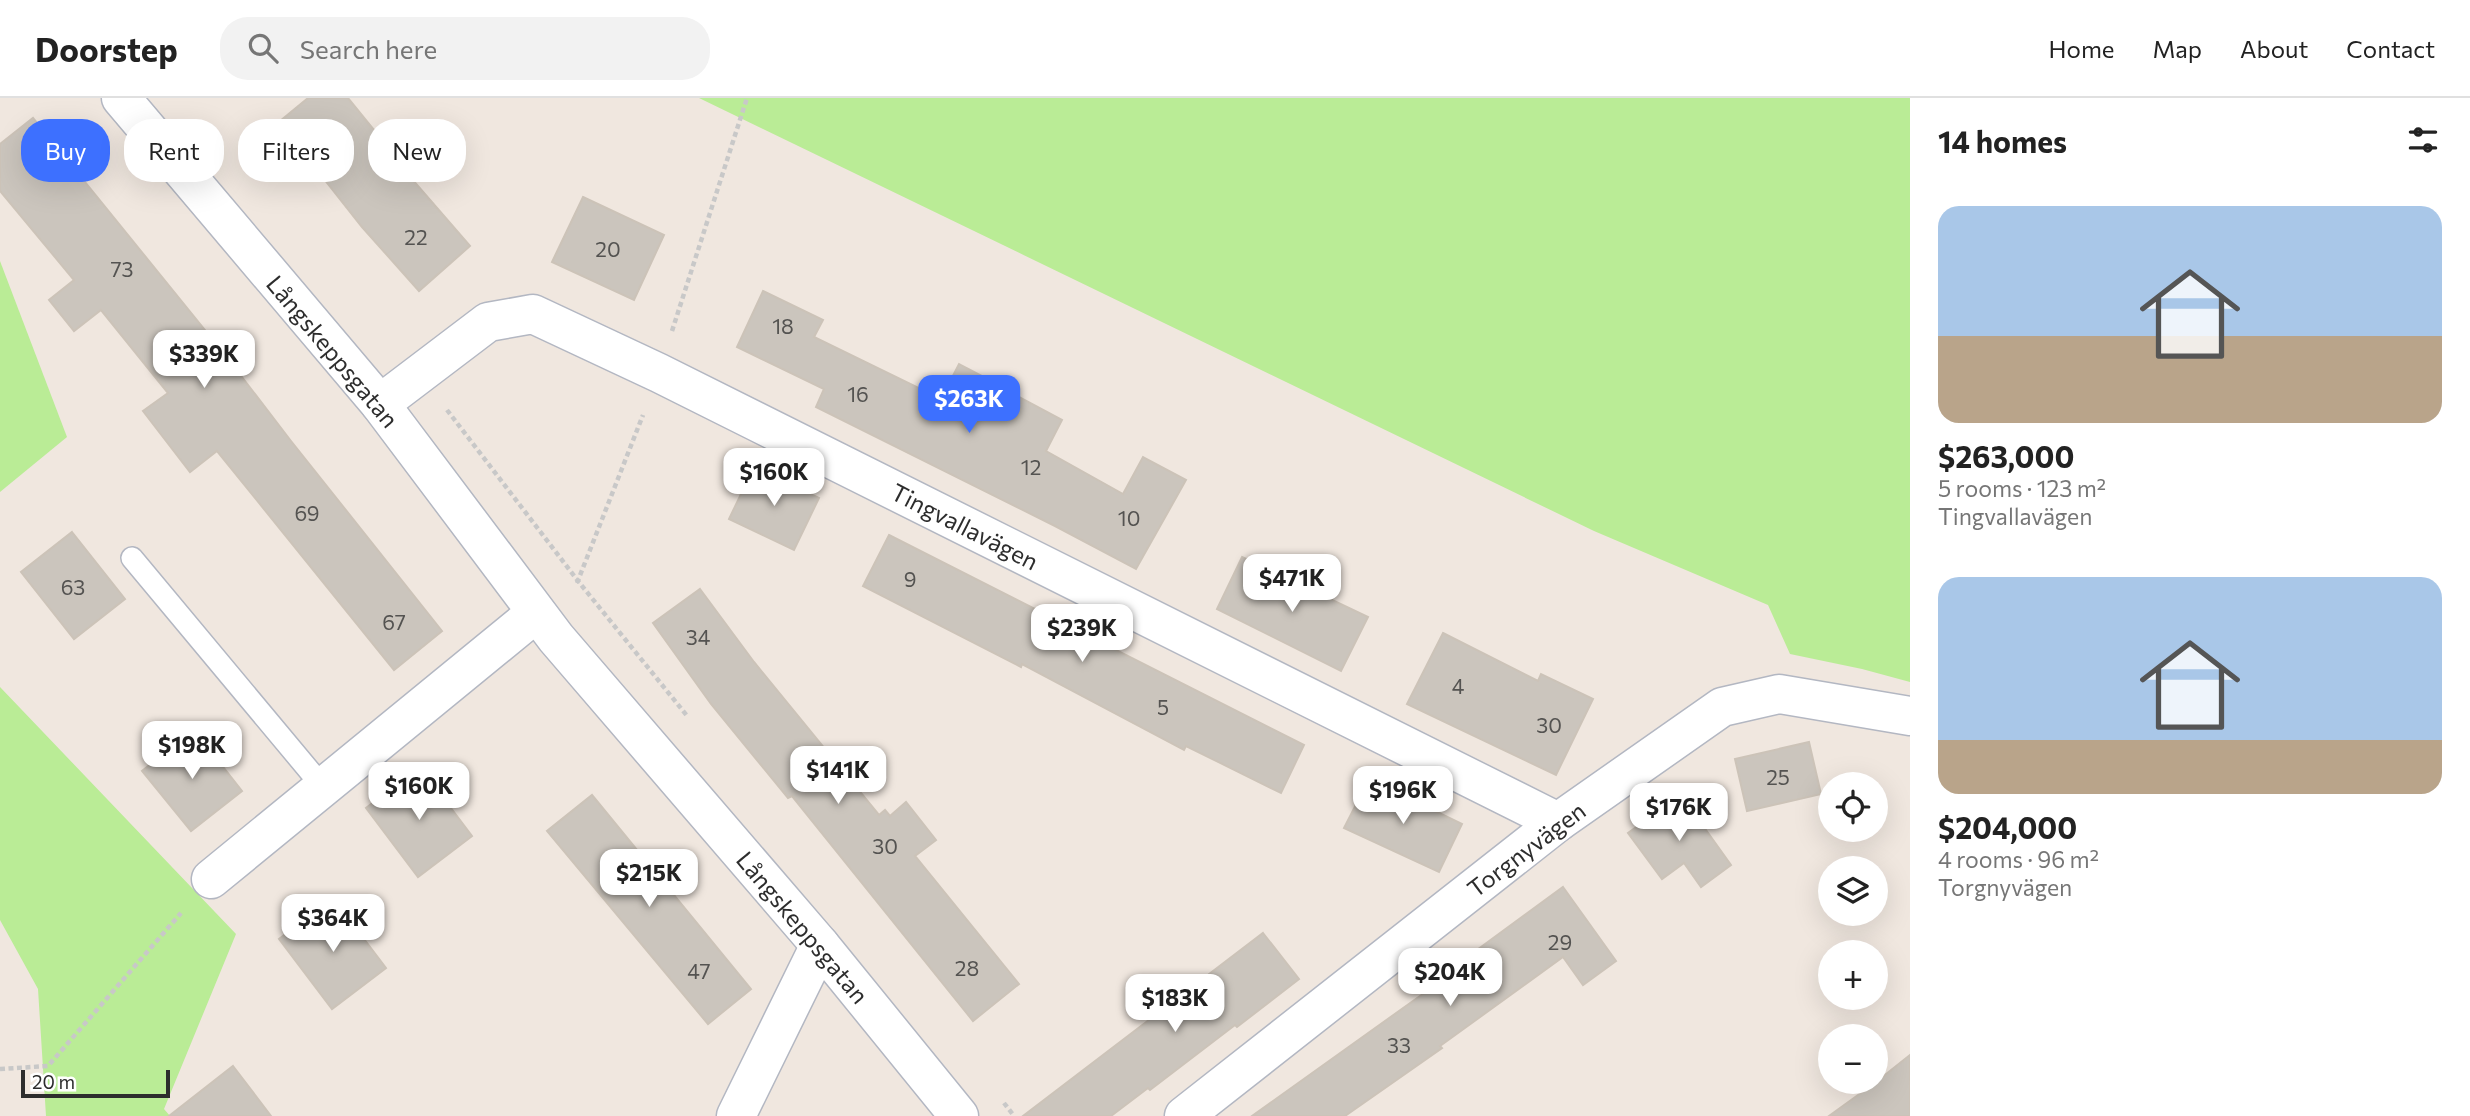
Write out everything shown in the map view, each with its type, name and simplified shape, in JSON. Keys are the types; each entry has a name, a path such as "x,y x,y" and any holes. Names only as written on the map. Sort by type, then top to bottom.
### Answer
{"street":[{"name":"Långskeppsgatan","path":"121,98 380,404 536,613 820,945 959,1116"},
{"name":"Tingvallavägen","path":"380,404 488,322 533,314 671,379 1558,822"},
{"path":"211,879 536,613"},
{"name":"Torgnyvägen","path":"1184,1116 1558,822 1721,707 1779,694 1910,716"},
{"path":"736,1116 820,945"}],"lane":[{"path":"132,558 323,787"}],"path":[{"path":"0,1069 48,1066 211,879"}],"green space":[{"path":"699,98 1910,98 1910,682 1790,654 1768,605 1594,531"},
{"path":"0,261 67,437 0,492"},
{"path":"0,687 236,934 164,1109 170,1116 46,1116 38,989 0,920"}],"building":[{"path":"308,98 348,98 368,123 368,182 414,182 470,246 419,291 326,182 354,182 354,119 283,119"},
{"path":"21,127 21,182 85,182 442,631 394,670 217,451 190,472 143,411 168,393 101,310 74,331 49,300 74,280 0,191 0,144"},
{"path":"583,197 664,235 634,300 552,262"},
{"path":"763,291 823,320 814,337 941,399 959,364 1062,420 1046,451 1123,494 1143,457 1186,480 1136,569 816,407 824,389 737,347"},
{"path":"754,467 819,498 794,550 729,519"},
{"path":"72,532 125,599 74,639 21,572"},
{"path":"889,535 1304,745 1281,793 1186,746 1184,750 1022,664 1021,667 863,586"},
{"path":"1242,557 1368,617 1341,671 1217,609"},
{"path":"700,589 754,662 879,815 885,810 890,816 906,802 936,840 915,856 1019,984 973,1021 792,796 788,798 711,704 653,623"},
{"path":"1443,633 1538,681 1541,674 1593,699 1556,775 1407,704"},
{"path":"194,730 242,791 191,831 142,771"},
{"path":"1809,742 1818,781 1818,795 1747,811 1735,759"},
{"path":"420,767 472,836 418,877 366,808"},
{"path":"1369,779 1462,824 1439,872 1344,828"},
{"path":"592,795 751,989 708,1024 547,831"},
{"path":"1681,795 1731,865 1701,887 1684,863 1662,879 1628,833"},
{"path":"1563,887 1616,961 1583,985 1563,957 1440,1046 1442,1048 1345,1116 1252,1116 1434,986 1432,983"},
{"path":"333,898 386,968 332,1009 279,939"},
{"path":"1263,933 1299,979 1237,1027 1235,1025 1150,1090 1148,1088 1111,1116 1023,1116"},
{"path":"1910,1055 1910,1116 1829,1116 1859,1094 1888,1094 1888,1072"},
{"path":"233,1066 271,1116 169,1116"}]}
